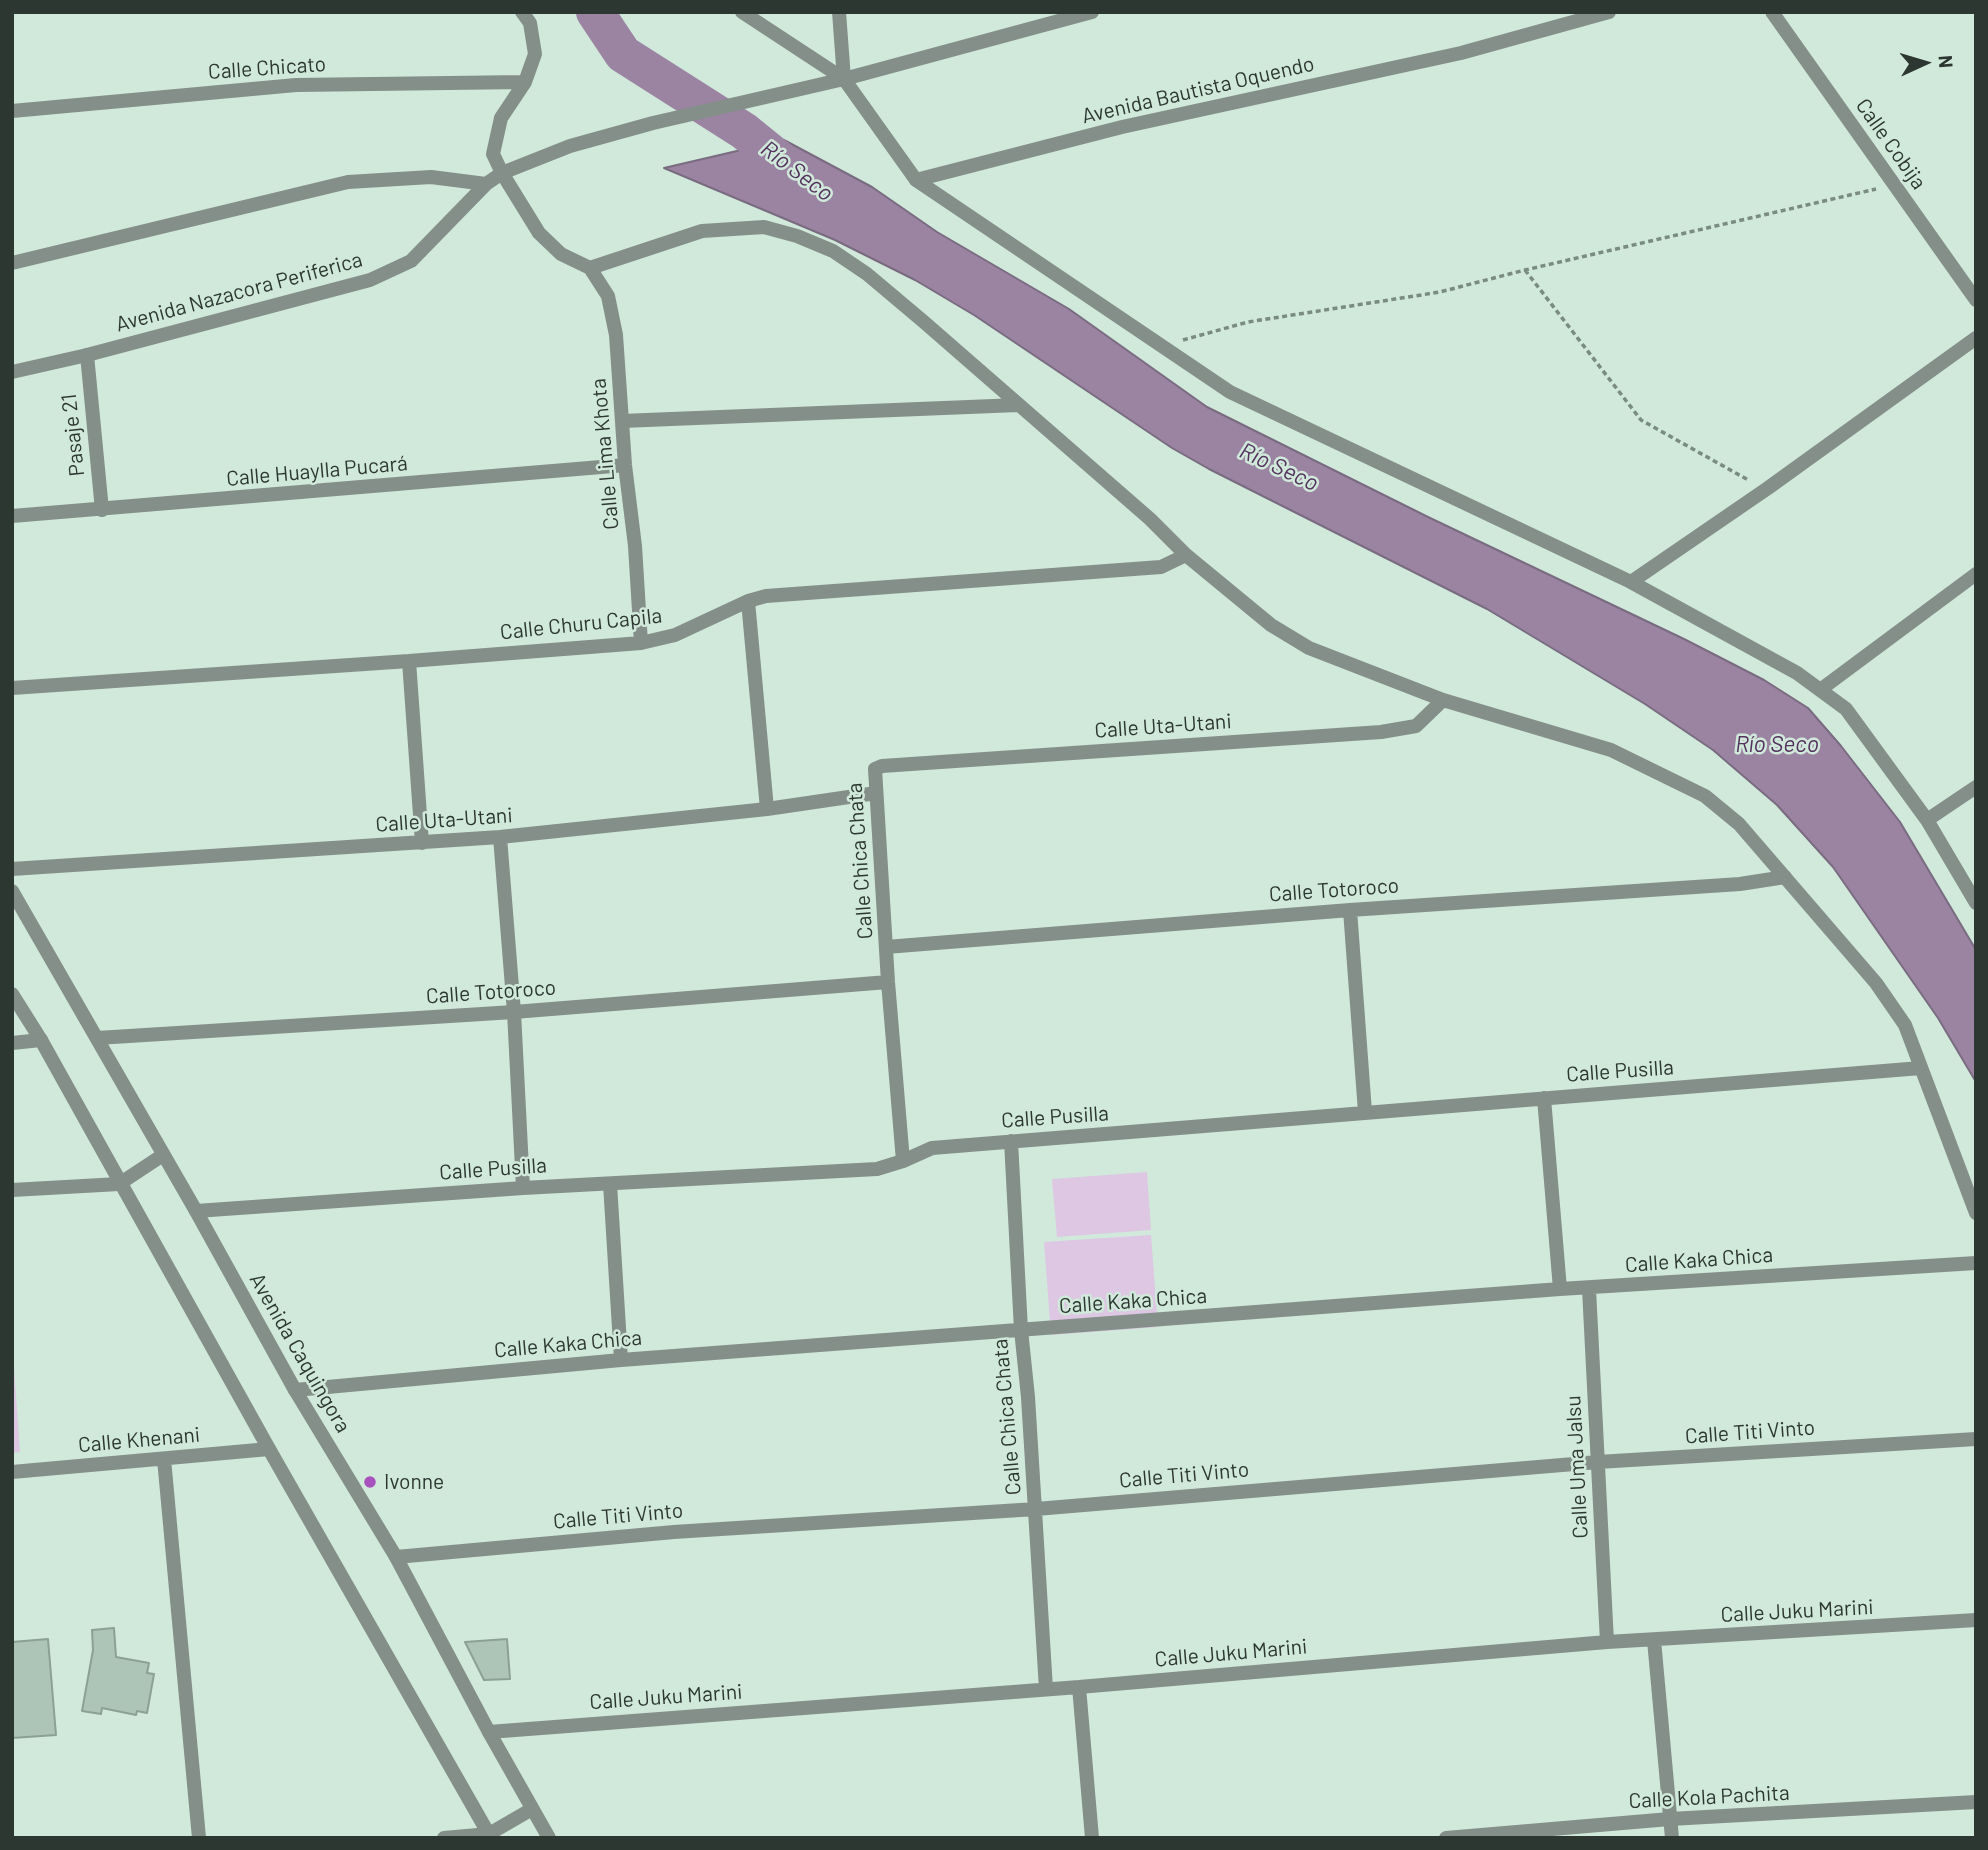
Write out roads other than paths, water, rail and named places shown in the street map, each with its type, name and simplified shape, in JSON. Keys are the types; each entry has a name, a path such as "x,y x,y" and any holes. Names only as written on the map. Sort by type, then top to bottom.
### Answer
{"street":[{"path":"522,12 530,23 535,54 525,82 501,118 493,154 539,233 562,254 590,268 702,231 764,227 797,236 833,251 867,275 1018,404 1150,519 1186,555 1270,625 1309,648 1444,700 1611,750 1705,796 1739,824 1876,983 1905,1025 1976,1213"},
{"path":"742,12 844,79 916,180 1230,392 1631,582 1797,673 1846,709 1927,820 1976,903"},
{"path":"839,12 844,79"},
{"path":"844,79 1092,12"},
{"name":"Avenida Bautista Oquendo","path":"916,180 1122,127 1461,53 1609,12"},
{"name":"Calle Cobija","path":"1772,12 1976,300"},
{"name":"Avenida Nazacora Periferica","path":"12,372 87,355 370,280 411,261 486,184 502,173 569,146 653,123 844,79"},
{"name":"Calle Chicato","path":"12,111 296,85 525,82"},
{"path":"12,263 348,182 431,177 486,184"},
{"name":"Calle Lima Khota","path":"590,268 608,296 616,335 641,642"},
{"path":"1631,582 1768,488 1976,338"},
{"name":"Pasaje 21","path":"87,355 102,510"},
{"path":"622,421 1018,404"},
{"name":"Calle Huaylla Pucará","path":"12,516 625,466"},
{"name":"Calle Churu Capila","path":"12,688 409,662 641,642 675,635 748,601 788,593 1161,566 1186,555"},
{"path":"1820,690 1976,574"},
{"path":"748,601 767,809"},
{"path":"409,662 422,843"},
{"name":"Calle Uta-Utani","path":"875,769 882,765 1381,732 1416,726 1444,700"},
{"name":"Calle Chica Chata","path":"875,769 888,982 903,1161"},
{"path":"1927,820 1976,786"},
{"name":"Calle Uta-Utani","path":"12,869 500,837 767,809 876,793"},
{"path":"500,837 514,1012 523,1188"},
{"name":"Calle Totoroco","path":"886,947 1350,910 1726,885 1785,877"},
{"name":"Avenida Caquingora","path":"12,891 196,1211 295,1390 396,1557 489,1732 550,1838"},
{"path":"1350,910 1365,1112"},
{"name":"Calle Totoroco","path":"97,1038 514,1012 888,982"},
{"path":"12,994 41,1040 119,1184 490,1836"},
{"path":"12,1043 41,1040"},
{"name":"Calle Pusilla","path":"196,1211 523,1188 877,1169 932,1148 1921,1068"},
{"path":"1544,1098 1560,1289"},
{"name":"Calle Chica Chata","path":"1010,1141 1046,1689"},
{"path":"12,1190 119,1184 163,1155"},
{"path":"610,1184 621,1360"},
{"name":"Calle Kaka Chica","path":"295,1390 621,1360 1560,1289 1976,1263"},
{"name":"Calle Uma Jalsu","path":"1589,1289 1607,1642"},
{"name":"Calle Titi Vinto","path":"396,1557 674,1532 1036,1509 1598,1462 1976,1439"},
{"name":"Calle Khenani","path":"12,1472 269,1449"},
{"path":"164,1459 199,1838"},
{"name":"Calle Juku Marini","path":"489,1732 1079,1688 1607,1642 1976,1620"},
{"path":"1654,1640 1672,1838"},
{"path":"1079,1688 1092,1838"},
{"name":"Calle Kola Pachita","path":"1446,1838 1670,1819 1976,1802"},
{"path":"444,1838 490,1836 532,1809"}],"water":[{"name":"Río Seco","path":"784,140 872,187 937,232 1069,309 1207,407 1428,517 1684,639 1764,680 1808,708 1900,822 1976,950 1976,1082 1938,1018 1833,867 1777,805 1713,750 1645,704 1487,609 1172,448 974,315 915,280 835,240 664,168"}],"waterway":[{"name":"Río Seco","path":"595,12 623,54 744,131 802,178"}],"place":[{"name":"Ivonne","path":"370,1482"}]}
